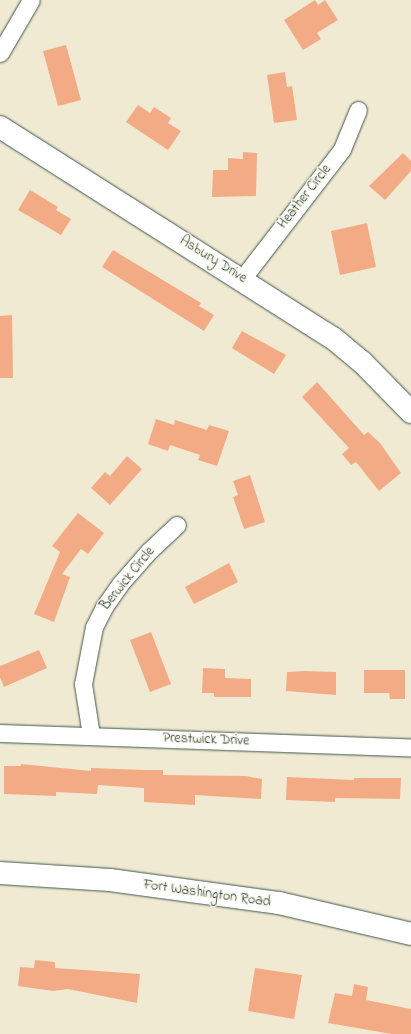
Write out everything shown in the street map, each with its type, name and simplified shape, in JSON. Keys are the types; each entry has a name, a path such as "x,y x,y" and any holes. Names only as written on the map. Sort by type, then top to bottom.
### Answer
{"street":[{"path":"0,53 31,0"},
{"name":"Heather Circle","path":"242,279 342,149 358,110"},
{"name":"Asbury Drive","path":"0,127 333,338 367,367 411,412"},
{"name":"Berwick Circle","path":"91,735 83,684 94,627 104,607 120,584 149,551 177,525"},
{"name":"Prestwick Drive","path":"0,733 411,747"},
{"name":"Fort Washington Road","path":"0,873 110,880 279,903 411,934"}],"building":[{"path":"315,0 318,5 325,0 338,20 317,33 321,39 303,50 284,20"},
{"path":"66,45 81,100 58,106 43,51"},
{"path":"285,72 287,87 292,86 297,120 274,123 267,75"},
{"path":"138,105 150,113 154,107 171,118 168,123 181,131 168,150 126,122"},
{"path":"243,152 257,153 256,196 212,197 213,170 228,170 228,158 243,159"},
{"path":"403,153 411,161 411,171 385,200 369,186"},
{"path":"30,190 58,207 56,210 71,219 61,235 18,210"},
{"path":"367,223 376,267 340,275 331,231"},
{"path":"113,250 201,303 199,306 214,315 204,331 102,267"},
{"path":"12,315 13,378 0,378 0,316"},
{"path":"242,331 286,355 274,374 232,348"},
{"path":"317,382 364,435 368,432 380,443 401,473 379,491 356,462 351,465 342,454 349,448 302,397"},
{"path":"156,419 174,425 175,420 207,430 209,425 229,431 217,466 198,460 200,455 170,445 168,451 148,444"},
{"path":"127,456 142,469 110,505 91,488 105,472 110,476"},
{"path":"250,475 265,522 244,529 233,497 238,495 233,481"},
{"path":"78,513 104,533 88,554 81,549 62,574 70,577 54,622 34,614 60,552 52,546"},
{"path":"229,563 238,582 194,604 185,587"},
{"path":"151,632 171,684 150,692 130,640"},
{"path":"39,650 47,668 4,687 0,677 0,666"},
{"path":"203,668 225,669 225,678 251,679 251,697 214,697 214,693 202,693"},
{"path":"364,670 405,670 405,699 390,699 389,693 364,693"},
{"path":"287,672 336,672 336,695 286,691"},
{"path":"21,764 91,771 91,768 163,770 163,775 246,776 262,779 261,799 195,795 195,805 144,802 144,788 98,785 97,794 56,792 56,796 4,794 4,766 21,766"},
{"path":"287,777 354,780 354,778 401,778 400,799 335,798 335,802 286,800"},
{"path":"35,960 55,962 55,968 140,974 137,1003 68,989 53,991 18,986 20,967 34,968"},
{"path":"255,968 302,975 294,1019 248,1011"},
{"path":"354,984 368,987 366,1000 411,1009 411,1034 392,1034 328,1023 335,993 352,996"}]}
